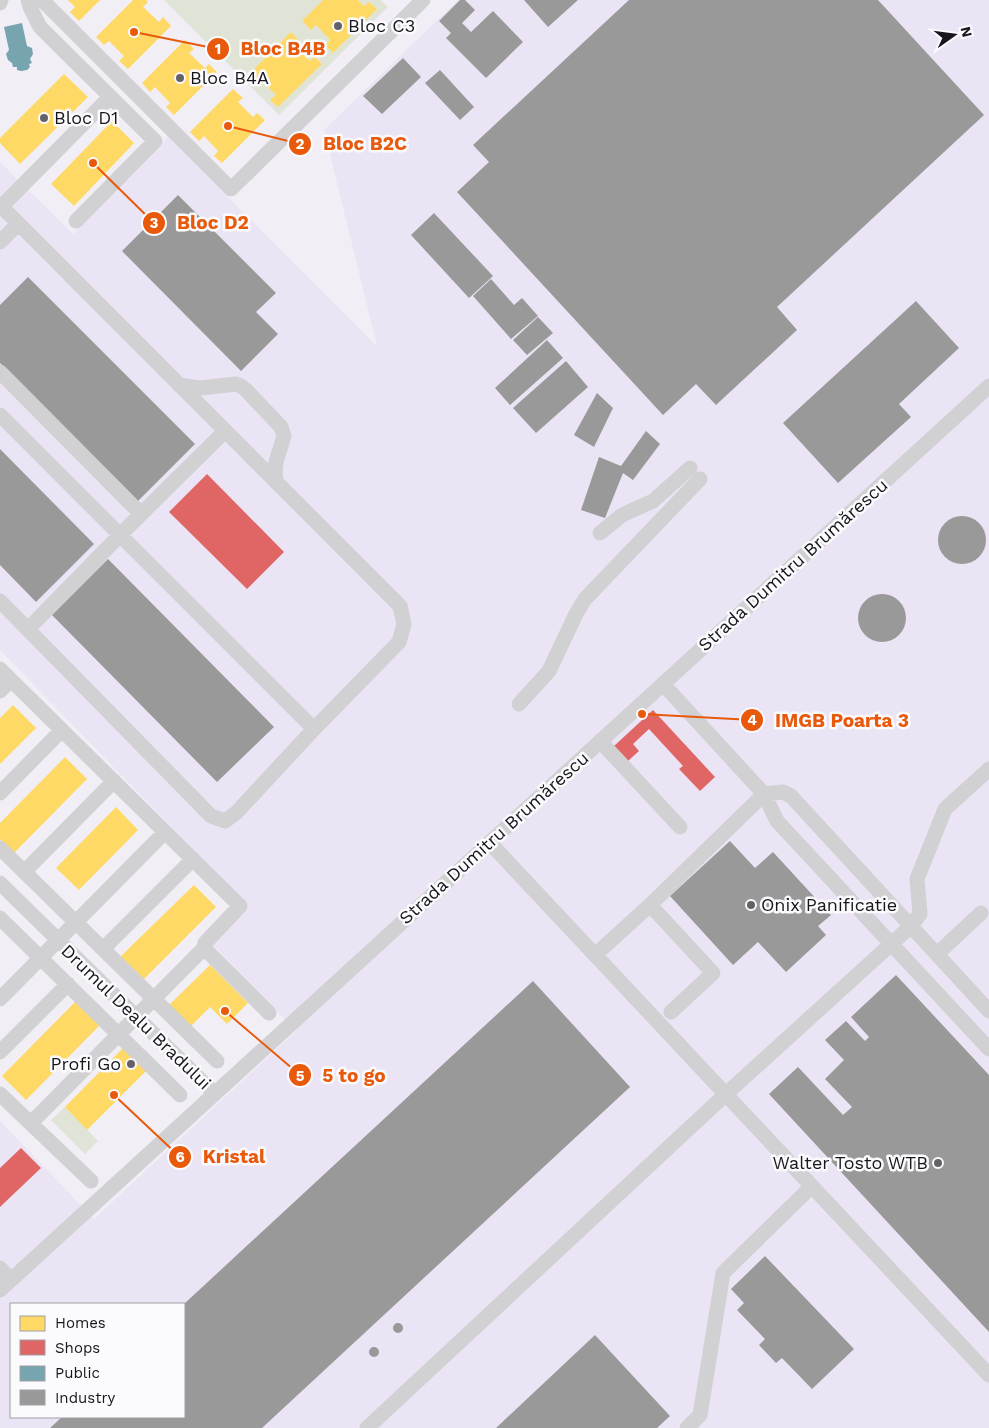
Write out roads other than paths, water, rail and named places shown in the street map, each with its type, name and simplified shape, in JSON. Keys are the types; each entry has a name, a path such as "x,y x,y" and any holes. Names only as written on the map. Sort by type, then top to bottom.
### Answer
{"street":[{"path":"28,0 40,27 155,140 76,221"},
{"path":"42,0 232,189 422,0"},
{"path":"0,601 211,816 225,821 236,813 399,642 404,624 400,606 1,206 110,97"},
{"path":"0,242 18,224"},
{"path":"0,372 141,514"},
{"path":"179,385 200,388 236,384 246,390 272,416 283,431 284,436 275,467 276,482"},
{"name":"Strada Dumitru Brumărescu","path":"0,1290 989,386"},
{"path":"0,415 314,729"},
{"path":"28,629 226,431"},
{"path":"600,532 622,514 654,501 690,468"},
{"path":"520,704 549,671 585,599 700,480"},
{"path":"0,669 240,906 205,943 204,948 31,1123"},
{"path":"0,691 11,680"},
{"path":"664,684 764,794 778,821 989,1049"},
{"path":"0,793 62,730"},
{"path":"600,741 680,827"},
{"path":"367,1428 726,1094 911,926 920,914 917,879 945,809 989,769"},
{"path":"24,872 114,781"},
{"path":"595,955 650,905 764,794 783,792 791,796 989,1011"},
{"name":"Drumul Dealu Bradului","path":"58,940 165,832"},
{"path":"490,842 989,1375"},
{"name":"Drumul Dealu Bradului","path":"0,848 217,1061"},
{"path":"103,949 193,859"},
{"name":"Drumul Dealu Bradului","path":"0,883 215,1094"},
{"path":"650,905 713,973 671,1012"},
{"path":"937,954 981,912"},
{"path":"0,918 180,1095"},
{"path":"0,998 58,940"},
{"path":"204,948 269,1012"},
{"path":"0,1052 68,984"},
{"path":"0,1094 91,1181"},
{"path":"687,1428 700,1415 723,1273 812,1186"},
{"path":"0,1268 11,1280"}],"place":[{"name":"Bloc C3","path":"338,26"},
{"name":"Bloc B4B","path":"134,32"},
{"name":"Bloc B4A","path":"180,78"},
{"name":"Bloc D1","path":"44,118"},
{"name":"Bloc B2C","path":"228,126"},
{"name":"Bloc D2","path":"93,163"},
{"name":"IMGB Poarta 3","path":"642,714"},
{"name":"Onix Panificatie","path":"751,905"},
{"name":"5 to go","path":"225,1011"},
{"name":"Profi Go","path":"131,1064"},
{"name":"Kristal","path":"114,1095"},
{"name":"Walter Tosto WTB","path":"938,1163"}]}
